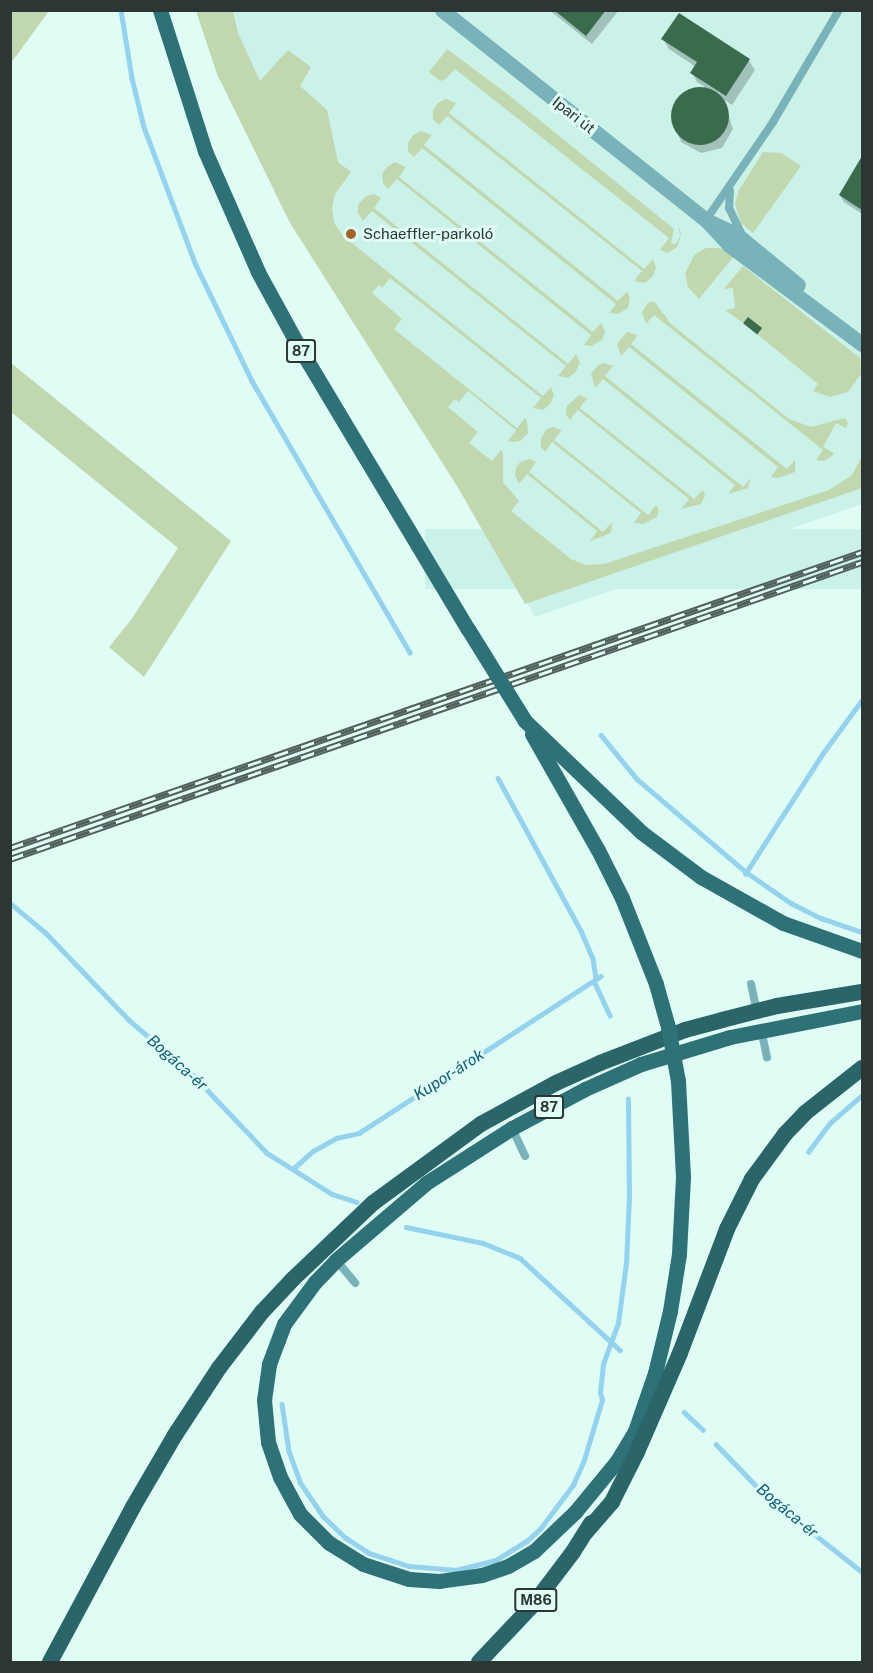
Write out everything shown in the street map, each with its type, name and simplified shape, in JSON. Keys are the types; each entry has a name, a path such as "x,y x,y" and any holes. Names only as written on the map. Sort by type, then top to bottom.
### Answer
{"highway":[{"path":"50,1662 133,1507 196,1402 262,1312 348,1225 434,1156 481,1124 600,1063 665,1037 757,1012 862,992"},
{"path":"586,1532 612,1502 638,1452 677,1361 727,1229 752,1179 785,1134 805,1113 862,1068"},
{"name":"M86","path":"479,1662 532,1606 586,1532 616,1476 634,1431"}],"main road":[{"name":"87","path":"160,10 205,151 258,272 326,394 525,721 543,744 641,832 701,877 783,923 862,951"},
{"name":"87","path":"543,744 626,908 656,984 668,1027 678,1080 683,1177 679,1254 665,1335 634,1431 617,1461 575,1512 534,1551 508,1566 482,1575 438,1581 409,1579 363,1564 329,1542 300,1514 273,1460 265,1423 265,1382 275,1344 292,1310 336,1260 426,1183 512,1128 585,1089 641,1065 761,1029 862,1011"}],"street":[{"name":"Ipari út","path":"442,10 706,220 729,245 829,317 862,344"},
{"name":"Ipari út","path":"706,220 725,227 750,245 798,285 829,317"}],"lane":[{"path":"706,220 773,122 839,10"},
{"path":"734,182 730,192 729,208 750,245"},
{"path":"751,984 757,1012"},
{"path":"761,1029 767,1057"},
{"path":"512,1128 525,1156"},
{"path":"336,1260 355,1283"}],"shaded area":[{"path":"10,11 49,11 11,63"},
{"path":"196,11 233,11 238,33 260,81 288,50 311,67 300,86 327,110 338,162 351,172 335,194 332,208 334,223 343,236 543,396 551,387 554,395 551,403 543,410 533,408 541,398 390,278 382,288 379,285 372,293 402,319 394,329 517,428 525,418 528,433 520,441 512,442 508,441 516,430 468,391 459,402 455,399 448,407 478,432 469,443 492,461 501,450 503,453 503,482 519,501 511,511 571,559 586,565 604,564 829,490 852,475 862,456 862,488 525,604 457,486 290,223 217,74"},
{"path":"226,11 862,11 862,504 535,617 505,560 388,366"},
{"path":"447,49 506,93 674,229 671,243 676,244 680,236 678,222 681,235 677,247 668,253 660,250 669,238 455,69 446,79 440,81 429,72"},
{"path":"446,99 456,103 449,113 644,269 653,259 656,267 653,276 645,283 634,281 642,271 447,116 439,125 433,119 433,110 438,103"},
{"path":"421,131 432,135 424,145 618,301 627,291 630,298 628,308 618,314 609,313 616,304 422,148 414,157 408,151 408,143 413,135"},
{"path":"763,152 781,153 801,166 753,233 741,223 735,204 739,190"},
{"path":"395,162 406,167 399,177 593,332 601,323 605,331 602,340 591,346 584,345 591,335 397,179 388,189 383,183 382,174"},
{"path":"374,194 381,198 374,208 568,364 576,354 580,363 575,373 568,378 558,376 566,366 372,211 363,221 358,213 358,205 366,196"},
{"path":"706,248 720,248 735,255 699,299 688,287 685,274 694,255"},
{"path":"743,266 860,358 861,374 848,392 830,397 813,391 818,384 757,334 762,328 748,317 743,323 725,310 735,308 733,288 724,289"},
{"path":"654,301 671,324 789,419 811,427 845,418 848,423 846,428 836,423 823,447 834,453 832,456 824,461 816,460 823,450 654,315 646,324 642,312 648,303"},
{"path":"627,332 638,335 631,344 787,469 795,460 795,472 778,478 771,477 778,467 629,347 621,356 617,344"},
{"path":"11,363 231,541 144,677 109,647 131,620 178,548 11,412"},
{"path":"605,363 613,366 605,376 743,487 751,478 748,488 728,494 735,485 603,379 595,388 591,374 598,365"},
{"path":"579,395 587,398 580,408 694,499 703,490 705,496 701,504 681,509 689,499 578,410 570,420 566,414 567,406"},
{"path":"553,427 562,430 554,440 648,515 656,505 659,510 657,517 643,524 634,523 641,513 552,442 545,452 541,447 541,438 547,429"},
{"path":"529,459 536,462 529,472 603,532 612,522 611,533 590,541 597,531 527,474 519,484 515,475 516,468 520,462"},
{"path":"425,529 862,529 862,589 425,589"}],"building":[{"path":"554,10 606,10 586,36"},
{"path":"679,13 750,59 726,96 690,73 697,62 661,39"},
{"path":"700,87 711,89 724,100 729,116 727,127 716,140 700,145 689,143 676,132 671,116 673,105 684,92"},
{"path":"862,156 862,210 839,195"},
{"path":"748,317 762,328 757,334 743,323"}],"waterway":[{"path":"121,10 132,78 144,127 196,265 252,381 410,652"},
{"name":"Kupor-árok","path":"745,874 823,753 862,700"},
{"path":"601,735 637,779 746,872 791,903 821,918 862,932"},
{"path":"498,778 582,933 593,959 596,979"},
{"name":"Bogáca-ér","path":"10,903 46,933 129,1020 194,1076 267,1153 332,1194 357,1202"},
{"name":"Kupor-árok","path":"294,1168 313,1151 336,1138 359,1133 601,976"},
{"path":"594,981 610,1015"},
{"path":"808,1152 830,1123 862,1095"},
{"path":"282,1404 289,1451 300,1482 323,1516 346,1538 369,1553 409,1566 456,1570 496,1560 527,1541 540,1529 573,1485 584,1460 602,1400 600,1393 603,1364 618,1323 626,1263 629,1197 628,1099"},
{"name":"Bogáca-ér","path":"406,1227 483,1243 520,1258 620,1350"},
{"name":"Bogáca-ér","path":"684,1412 703,1430"},
{"name":"Bogáca-ér","path":"716,1444 765,1495 862,1572"}],"railway":[{"path":"10,848 862,552"},
{"path":"10,859 862,562"}],"place":[{"name":"Schaeffler-parkoló","path":"351,234"}]}
